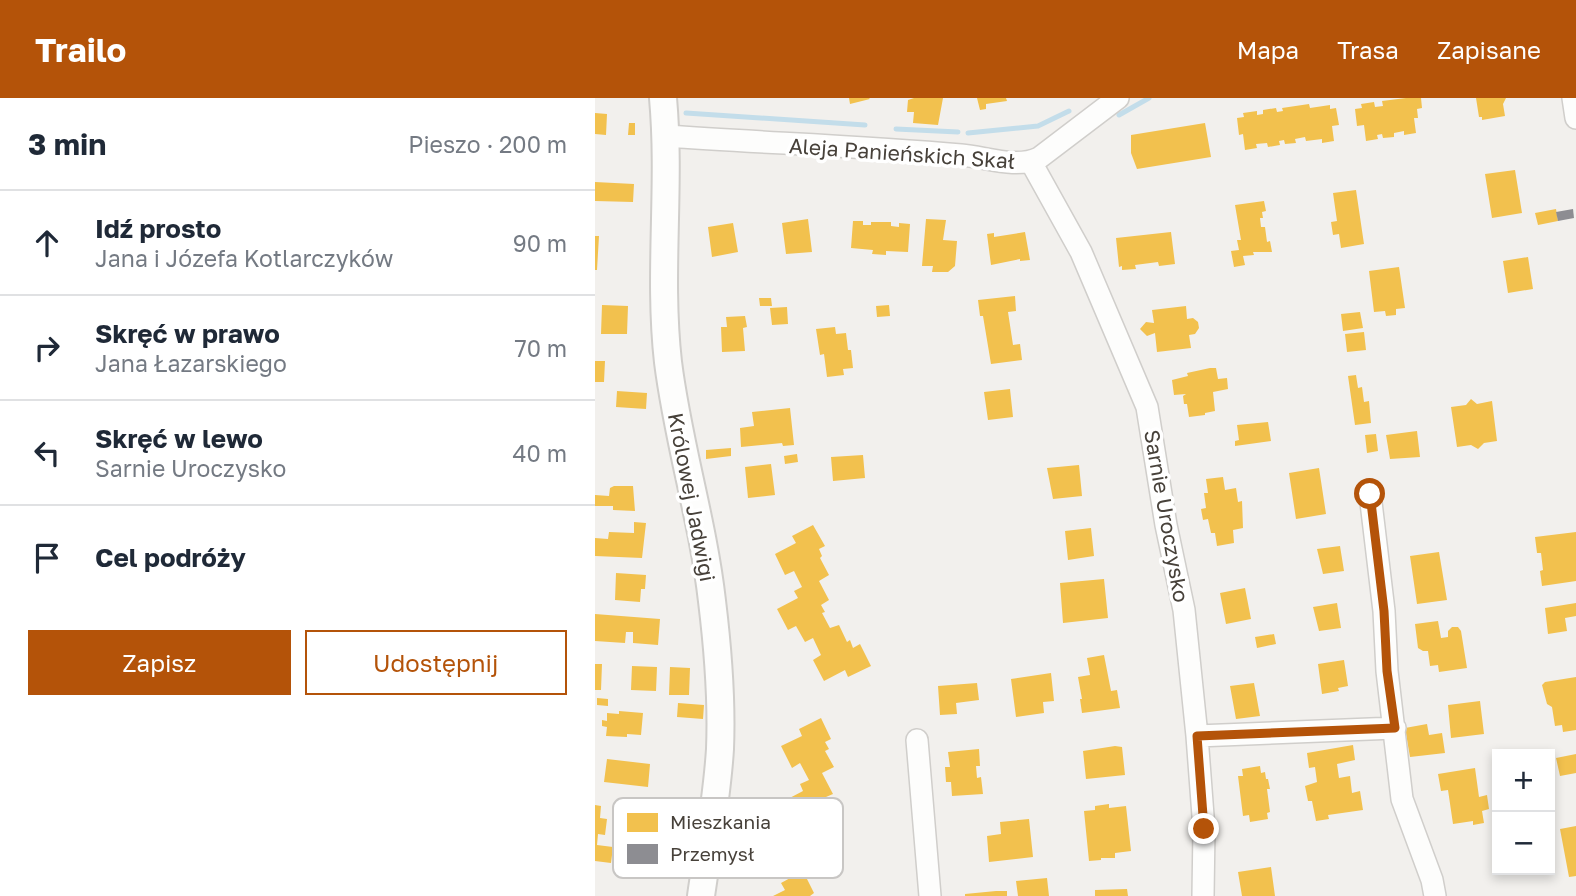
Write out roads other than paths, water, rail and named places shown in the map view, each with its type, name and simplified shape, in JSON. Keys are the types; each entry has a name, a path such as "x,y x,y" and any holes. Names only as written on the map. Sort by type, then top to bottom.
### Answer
{"street":[{"name":"Królowej Jadwigi","path":"663,98 666,136 663,285 668,360 675,416 712,598 718,656 720,748 714,798"},
{"name":"Aleja Panieńskich Skał","path":"666,136 1031,162 1118,98"},
{"path":"1573,98 1576,118"},
{"name":"Sarnie Uroczysko","path":"1031,162 1081,252 1147,407 1166,526 1184,610 1204,829 1203,896"},
{"path":"1370,494 1402,799 1432,880 1435,896"},
{"path":"1197,736 1395,728"},
{"path":"917,740 929,896"},
{"name":"Królowej Jadwigi","path":"701,896 703,878"}],"waterway":[{"path":"1119,115 1149,98"},
{"path":"968,133 1038,126 1069,111"},
{"path":"686,113 865,125"},
{"path":"896,129 958,132"}]}
